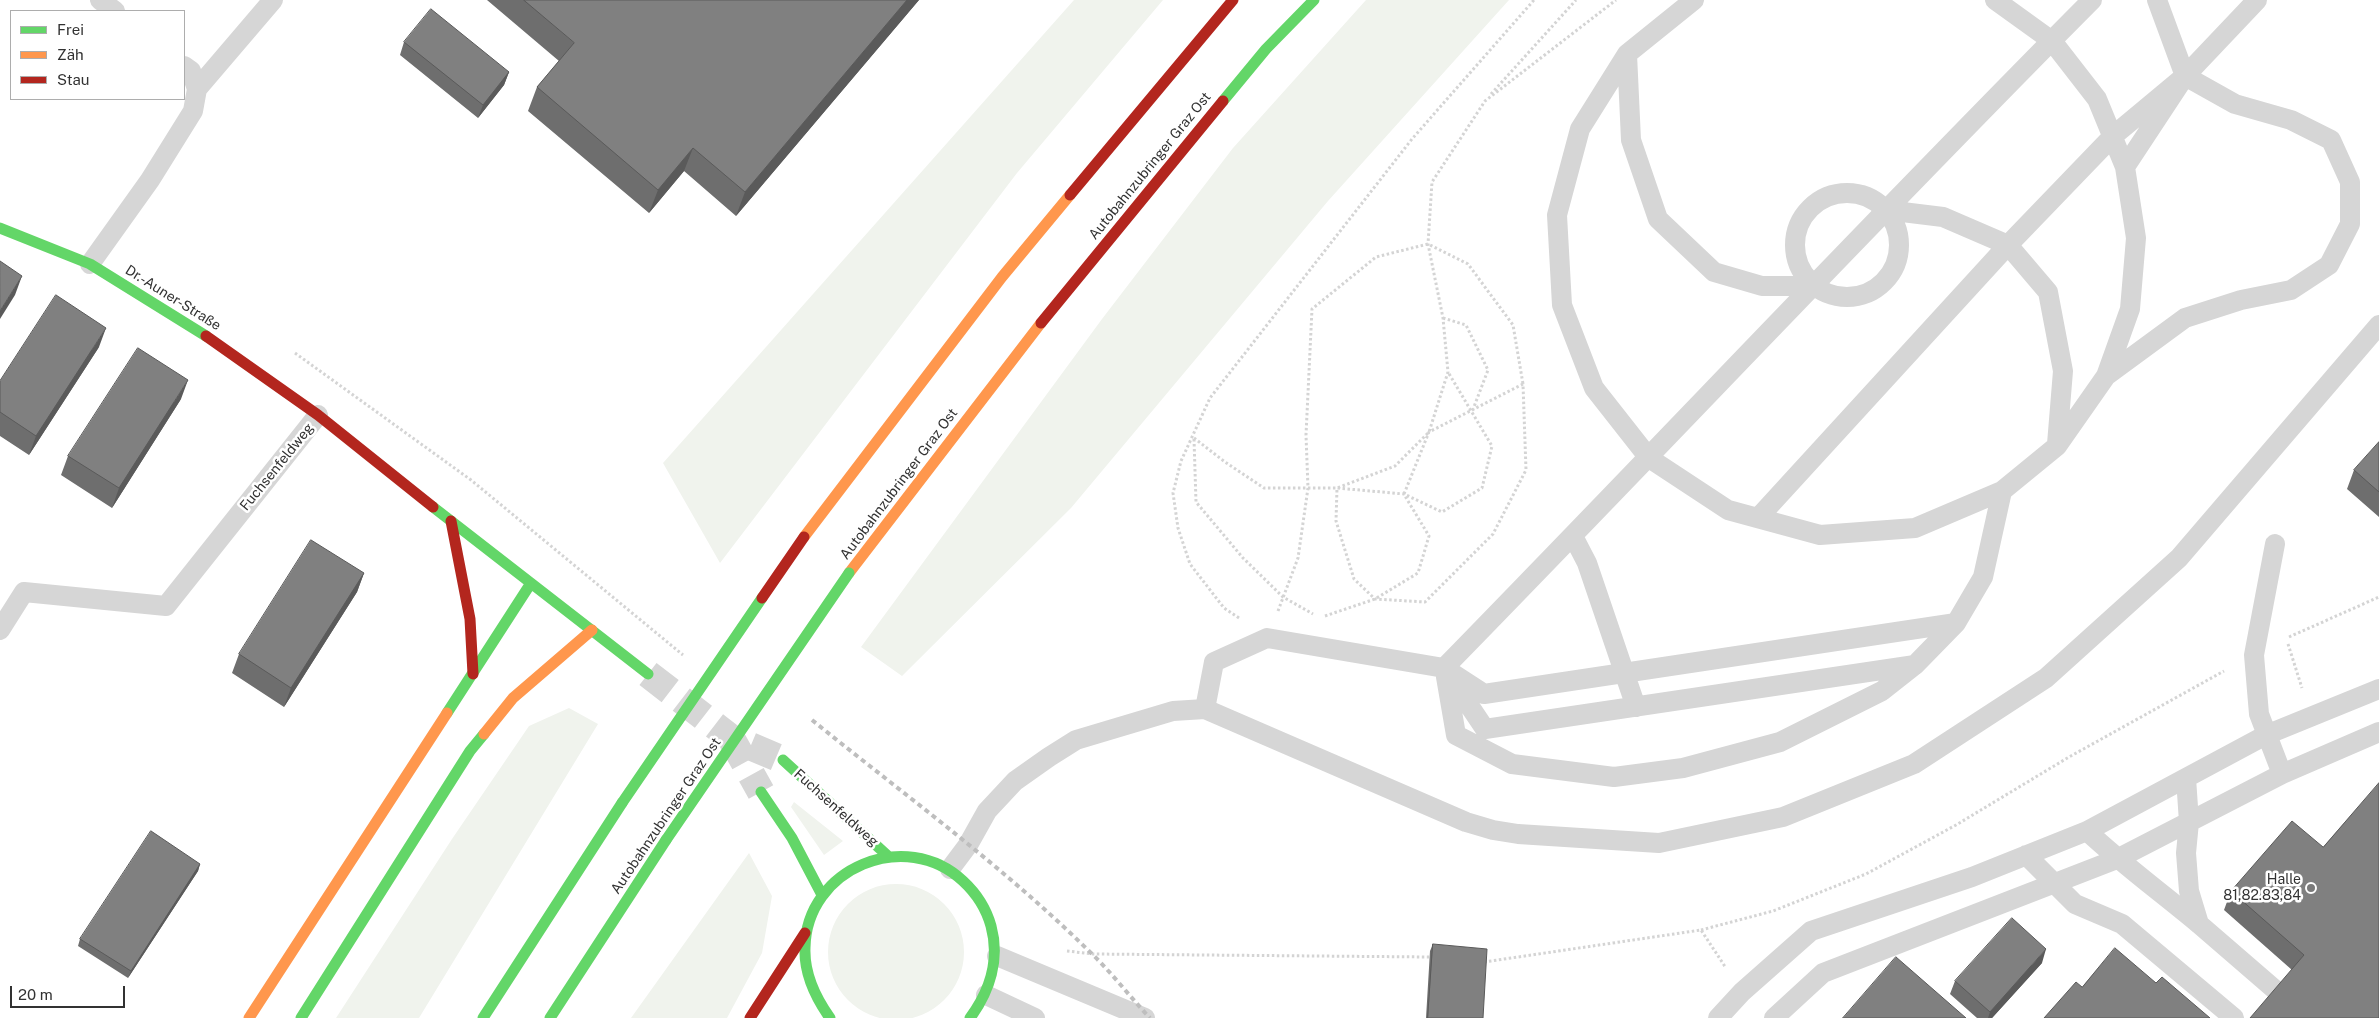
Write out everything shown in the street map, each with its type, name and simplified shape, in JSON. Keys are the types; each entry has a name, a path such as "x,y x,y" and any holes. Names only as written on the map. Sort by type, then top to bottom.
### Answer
{"main road":[{"path":"484,1018 622,803 804,537 1002,277 1233,0"},
{"name":"Autobahnzubringer Graz Ost","path":"550,1018 666,840 849,573 1051,310 1266,49 1314,0"},
{"name":"Dr.-Auner-Straße","path":"0,228 90,264 230,351 318,415"},
{"name":"Fuchsenfeldweg","path":"318,415 648,674"},
{"path":"451,521 470,619 473,674"},
{"path":"249,1018 531,583"},
{"path":"301,1018 470,751 513,698 592,630"},
{"name":"Fuchsenfeldweg","path":"783,760 889,856"},
{"path":"761,792 792,838 822,895"},
{"path":"750,1018 805,932 812,913 822,895 835,880 852,868 875,858 900,855 926,859 950,869 974,893 987,911 995,938 997,956 986,995 970,1018"},
{"path":"805,932 806,969 821,1007 830,1018"}],"lane":[{"path":"100,0 114,10"},
{"path":"197,89 273,0"},
{"path":"1694,0 1628,54 1580,129 1558,215 1562,305 1594,388 1649,458 1728,510 1820,535 1915,528 2002,491 2057,446 2106,376 2130,309 2136,238 2126,167 2097,99 2052,41 1995,0"},
{"path":"1444,668 1649,458 1886,210 2092,0"},
{"path":"2106,376 2185,318 2240,300 2291,290 2329,265 2350,224 2350,182 2331,140 2291,120 2235,104 2185,76 2157,0"},
{"path":"1758,518 2008,245 2113,136 2185,76 2257,0"},
{"path":"1628,54 1631,140 1658,219 1714,272 1762,286 1814,286"},
{"path":"90,264 150,180 193,111 197,89 191,71 185,67"},
{"path":"2126,167 2185,76"},
{"path":"1838,193 1856,193 1872,199 1886,210 1895,225 1899,242 1898,259 1890,274 1879,287 1863,295 1846,298 1829,295 1814,286 1802,273 1796,257 1794,240 1799,223 1808,209 1822,198 1838,193"},
{"path":"1886,210 1943,217 2008,245 2048,292 2063,370 2057,446"},
{"path":"950,869 968,845 987,811 1015,781 1049,756 1076,740 1173,711 1204,709 1466,822 1494,830 1659,843 1783,817 1914,764 2046,678 2179,558 2379,325"},
{"name":"Fuchsenfeldweg","path":"0,630 24,592 166,606 318,415"},
{"path":"1444,668 1456,735 1512,764 1614,777 1683,768 1780,742 1882,691 1915,665 1956,623 1983,577 2002,491"},
{"path":"1573,536 1587,562 1636,706"},
{"path":"2275,544 2254,655 2259,714 2282,774"},
{"path":"1204,709 1214,662 1267,638 1444,668 1484,694 1956,623"},
{"path":"1444,668 1485,729 1915,665"},
{"path":"1718,1018 1742,992 1811,931 1972,877 2087,831 2266,735 2379,689"},
{"path":"1774,1018 1823,973 2117,860 2282,774 2379,732"},
{"path":"2186,778 2189,822 2186,853 2189,891 2199,924"},
{"path":"2087,831 2117,860 2141,874 2280,994"},
{"path":"2026,856 2075,904 2122,924 2234,1018"},
{"path":"997,956 1145,1018"},
{"path":"986,995 1035,1018"}],"path":[{"path":"1337,488 1336,521 1354,579 1375,599 1425,602 1493,534 1526,470 1523,384 1513,325 1468,264 1428,244 1376,257 1312,309 1306,436 1308,488 1298,558 1267,638 1224,608 1190,564 1178,528 1173,493 1181,461 1194,438 1210,398 1412,140 1534,0"},
{"path":"1404,494 1429,432 1448,372 1443,318 1428,244 1432,182 1485,102 1576,0"},
{"path":"1485,102 1616,0"},
{"path":"1443,318 1466,325 1488,370 1472,412"},
{"path":"1194,438 1225,462 1264,488 1337,488 1404,494 1442,512 1482,488 1492,446 1448,372"},
{"path":"1337,488 1396,466 1429,432 1472,412 1523,384"},
{"path":"1194,438 1196,502 1243,558 1283,597 1320,618 1375,599 1418,573 1429,536 1404,494"},
{"path":"2286,638 2379,597"},
{"path":"1484,962 1701,930 1742,992"},
{"path":"1058,949 1093,954 1430,957"}],"shaded area":[{"path":"1074,0 1163,0 1017,173 720,563 663,463"},
{"path":"1366,0 1509,0 1328,201 1071,508 902,676 861,647 1102,319 1233,148"},
{"path":"569,708 598,724 419,1018 336,1018 452,839 529,726"},
{"path":"794,802 843,841 824,855 791,807"},
{"path":"749,853 772,896 762,953 727,1018 631,1018"},
{"path":"883,885 909,885 934,895 953,914 963,939 963,965 953,990 934,1009 909,1019 883,1019 858,1009 839,990 829,965 829,939 839,914 858,895"}],"building":[{"path":"524,0 907,0 745,192 693,148 658,190 537,87 574,43"},
{"path":"431,9 509,72 483,105 404,42"},
{"path":"0,261 22,276 0,311"},
{"path":"56,295 106,328 36,436 0,412 0,381"},
{"path":"138,348 188,380 119,488 68,456"},
{"path":"2379,442 2379,492 2354,470"},
{"path":"311,540 364,573 291,688 239,654"},
{"name":"Halle 81,82.83,84","path":"2379,783 2379,1018 2250,1018 2304,955 2231,891 2292,821 2323,847"},
{"path":"151,831 200,864 131,971 80,939"},
{"path":"2012,918 2046,949 1990,1012 1955,981"},
{"path":"1433,944 1487,949 1483,1018 1428,1018"},
{"path":"2115,948 2156,983 2162,977 2210,1018 2044,1018 2076,982 2082,987"},
{"path":"1896,957 1966,1018 1843,1018"}],"tunnel":[{"path":"648,674 731,738 783,760"},
{"path":"731,738 761,792"}],"railway":[{"path":"812,720 1024,891 1099,961 1150,1018"}],"traffic: fast":[{"path":"1223,101 1266,49 1314,0"},
{"path":"0,228 90,264 206,336"},
{"path":"433,507 648,674"},
{"path":"666,840 849,573"},
{"path":"447,713 531,583"},
{"path":"622,803 762,598"},
{"path":"301,1018 470,751 484,734"},
{"path":"783,760 889,857"},
{"path":"761,792 792,838 822,895"},
{"path":"483,1018 622,803"},
{"path":"550,1018 666,840"},
{"path":"830,1018 815,993 806,967 805,948 810,920 822,896 840,877 863,864 888,857 914,857 940,865 963,881 983,907 989,919 994,938 994,962 988,986 970,1018"}],"traffic: slow":[{"path":"804,537 1002,277 1070,195"},
{"path":"849,573 1041,323"},
{"path":"484,734 513,698 592,630"},
{"path":"249,1018 447,713"}],"traffic: jam":[{"path":"1070,195 1233,0"},
{"path":"1041,323 1223,101"},
{"path":"206,336 318,415 433,507"},
{"path":"451,521 470,619 473,674"},
{"path":"762,598 804,537"},
{"path":"750,1018 805,933"}],"place":[{"name":"Halle 81,82.83,84","path":"2311,888"}]}
